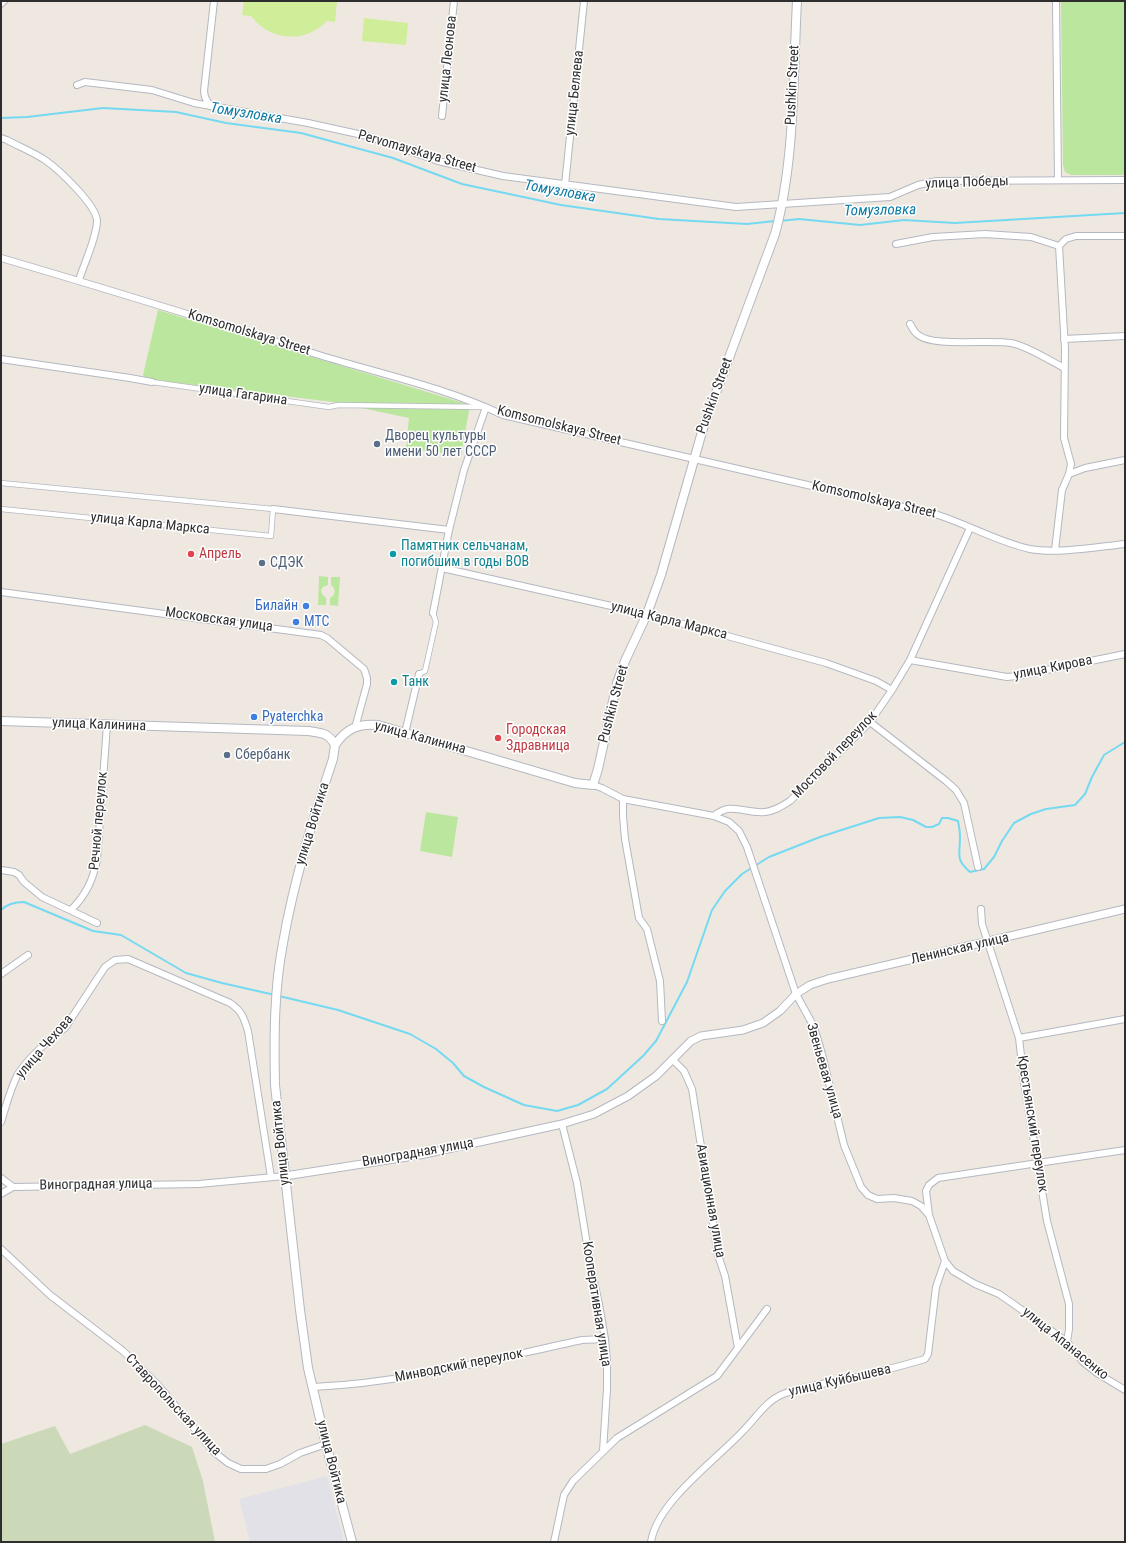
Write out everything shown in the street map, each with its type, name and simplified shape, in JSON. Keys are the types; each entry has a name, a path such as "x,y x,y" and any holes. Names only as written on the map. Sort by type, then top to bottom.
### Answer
{"main road":[{"name":"Pushkin Street","path":"593,785 617,684 647,614 673,536 704,425 775,234 783,205 790,139 797,1"},
{"name":"улица Калинина","path":"1,721 308,731 324,733 331,737 335,745 342,735 348,730 366,724 405,733 575,783 593,785"},
{"name":"улица Войтика","path":"335,745 333,759 296,879 282,944 274,1028 275,1085 284,1176 305,1346 312,1387 352,1542"}],"street":[{"path":"1,4 4,1"},
{"path":"210,106 205,97 204,91 214,1"},
{"name":"улица Леонова","path":"442,116 454,1"},
{"name":"улица Беляева","path":"565,185 584,1"},
{"path":"1056,1 1058,180"},
{"name":"Pervomayskaya Street","path":"77,85 85,82 152,90 194,103 308,122 367,136 438,161 503,176 736,207 783,205"},
{"path":"1,138 46,160 72,183 89,202 95,213 97,220 95,231 78,280"},
{"name":"улица Победы","path":"783,205 890,197 918,185 937,181 1125,180"},
{"path":"896,244 933,237 985,234 1031,237 1059,246"},
{"path":"1055,550 1062,490 1069,474 1071,464 1064,438 1064,339 1059,246 1066,239 1076,236 1125,236"},
{"name":"Komsomolskaya Street","path":"1,258 78,280 348,363 437,388 503,415 518,419 938,515 956,521 996,539 1031,549 1055,550 1125,544"},
{"path":"910,324 917,335 924,339 942,342 1000,341 1013,343 1064,368"},
{"path":"1064,339 1125,336"},
{"name":"улица Гагарина","path":"1,359 329,407 338,405 486,407"},
{"path":"405,733 419,674 425,671 436,622 433,613 449,530 464,470 486,407"},
{"path":"1069,474 1085,468 1125,460"},
{"name":"улица Карла Маркса","path":"1,483 273,509 449,530"},
{"name":"улица Карла Маркса","path":"1,509 271,536 273,509"},
{"name":"Мостовой переулок","path":"714,816 721,810 728,808 764,812 778,809 790,801 870,722 910,660 970,528"},
{"name":"улица Карла Маркса","path":"442,568 647,614 826,663 876,681 892,690"},
{"name":"Московская улица","path":"1,592 321,635 327,638 364,670 368,678 355,728"},
{"name":"улица Кирова","path":"910,660 1007,677 1125,654"},
{"path":"870,722 956,790 964,802 978,867"},
{"name":"Речной переулок","path":"71,910 78,903 94,876 97,860 107,725"},
{"name":"улица Калинина","path":"593,785 623,799 714,816 729,822 739,831 746,845 759,883"},
{"path":"623,799 622,816 625,839 639,918 647,929 660,981 662,1021"},
{"path":"1,870 14,872 42,897 97,923"},
{"name":"Звеньевая улица","path":"759,883 796,994 814,1027 844,1145 861,1187 868,1195 877,1199 894,1198 912,1202 921,1206 929,1215"},
{"name":"Крестьянский переулок","path":"981,908 982,924 1019,1038 1024,1082 1047,1221 1069,1304 1069,1329 1067,1342"},
{"name":"Ленинская улица","path":"796,994 810,985 828,980 1125,909"},
{"path":"1,974 28,955"},
{"name":"улица Чехова","path":"1,1122 10,1092 18,1074 39,1050 56,1034 65,1028 105,967 115,960 128,959 230,1003 238,1009 244,1017 248,1031 271,1178"},
{"name":"Виноградная улица","path":"13,1187 199,1184 271,1178 420,1155 562,1124 594,1114 628,1096 656,1076 691,1041 701,1036 743,1030 763,1023 780,1011 796,994"},
{"path":"1019,1038 1125,1019"},
{"name":"Авиационная улица","path":"672,1059 684,1071 692,1089 718,1255 725,1276 738,1348"},
{"name":"Кооперативная улица","path":"562,1124 577,1183 590,1263 605,1339 607,1389 603,1451"},
{"name":"улица Апанасенко","path":"1125,1150 938,1178 929,1185 926,1191 929,1215 945,1261 953,1271 964,1279 999,1294 1067,1342 1084,1362 1097,1373 1125,1390"},
{"path":"1,1178 13,1187 1,1194"},
{"name":"Ставропольская улица","path":"1,1249 50,1295 123,1351 158,1385 214,1452 228,1463 241,1469 266,1469 280,1464 300,1453 326,1444"},
{"name":"улица Куйбышева","path":"651,1542 653,1532 658,1521 674,1499 711,1461 743,1432 771,1401 781,1395 799,1389 861,1376 925,1359 928,1354 936,1287 945,1261"},
{"path":"554,1542 564,1495 573,1481 617,1438 717,1376 767,1309"},
{"name":"Минводский переулок","path":"312,1387 351,1385 399,1378 582,1340 605,1339"}],"shaded area":[{"path":"327,1476 344,1542 250,1542 239,1499"}],"green space":[{"path":"244,1 337,1 335,22 327,21 309,33 298,36 278,35 268,31 251,16 242,15"},
{"path":"1061,1 1125,1 1125,175 1071,175 1065,172 1063,165"},
{"path":"364,18 408,23 406,45 362,41"},
{"path":"158,310 470,405 461,456 406,448 409,418 333,402 146,379 143,375"},
{"path":"319,576 328,577 328,585 323,587 321,590 322,594 326,598 326,605 318,605"},
{"path":"331,577 340,577 338,606 330,605 330,598 335,592 331,585"},
{"path":"426,812 458,817 452,857 420,851"},
{"path":"145,1425 192,1447 203,1481 215,1542 1,1542 1,1444 55,1426 70,1454"}],"waterway":[{"name":"Томузловка","path":"1,118 27,117 103,108 176,112 226,123 301,133 393,158 462,184 561,205 659,219 747,224 775,221"},
{"name":"Томузловка","path":"780,221 799,219 860,225 904,220 955,223 1125,213"},
{"path":"279,996 338,1010 410,1034 436,1049 453,1063 464,1076 484,1087 524,1105 557,1111 578,1105 607,1089 643,1056 656,1041 687,982 712,910 725,891 742,874 769,857 820,837 879,818 900,817 913,820 926,827 932,827 939,824 942,818 958,821 960,835 959,856 962,864 970,872 984,869 994,857 1002,841 1014,823 1031,814 1046,809 1075,805 1085,794 1104,755 1125,742"},
{"path":"1,910 11,904 24,902 93,931 121,935 186,973 275,995"}],"place":[{"name":"Дворец культуры имени 50 лет СССР","path":"377,444"},
{"name":"Апрель","path":"191,554"},
{"name":"Памятник сельчанам, погибшим в годы ВОВ","path":"393,554"},
{"name":"СДЭК","path":"262,563"},
{"name":"Билайн","path":"306,606"},
{"name":"МТС","path":"296,622"},
{"name":"Танк","path":"394,682"},
{"name":"Pyaterchka","path":"254,717"},
{"name":"Городская Здравница","path":"498,738"},
{"name":"Сбербанк","path":"227,755"}]}
